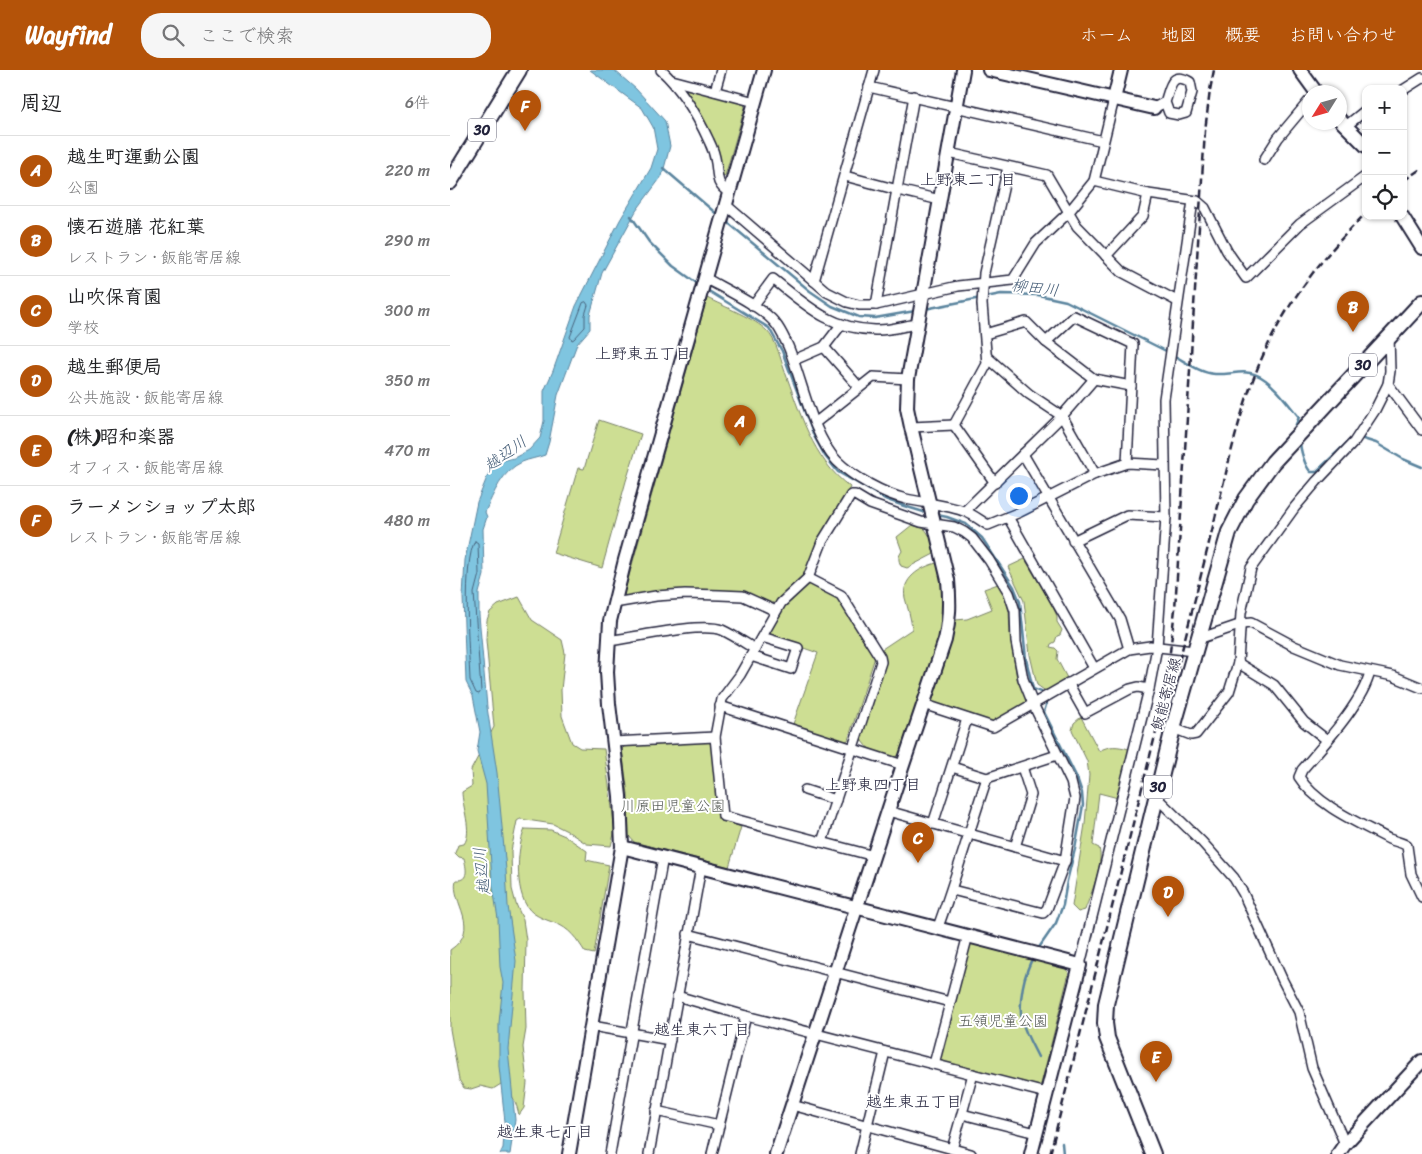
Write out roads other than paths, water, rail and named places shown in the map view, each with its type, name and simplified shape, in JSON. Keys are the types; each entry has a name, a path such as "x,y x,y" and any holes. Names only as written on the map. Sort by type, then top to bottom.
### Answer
{"main road":[{"name":"30","path":"450,182 516,74"},
{"name":"飯能寄居線","path":"1153,1154 1112,1054 1105,1023 1106,1004 1109,985 1173,728 1229,532 1246,499 1273,462 1422,302"}],"street":[{"path":"661,70 672,80 688,101 710,142 719,182 723,188 727,203 827,292 847,302 859,305 876,305 923,297 958,286 1013,280 1036,243 1068,213 1094,181 1122,70"},
{"path":"715,92 721,70"},
{"path":"569,1154 622,847 620,796 607,672 610,621 704,279 764,70"},
{"path":"814,281 874,70"},
{"path":"776,1154 949,623 951,604 948,580 907,408 908,379 963,70"},
{"path":"989,70 1114,99 1159,105 1173,114 1184,115 1188,111 1192,92 1190,82 1181,79 1173,81 1159,105"},
{"path":"1300,70 1311,85"},
{"path":"1407,87 1422,78"},
{"path":"672,80 755,102"},
{"path":"869,87 1103,141"},
{"path":"876,305 914,96"},
{"path":"1264,160 1278,138 1302,110"},
{"path":"1347,120 1362,112"},
{"path":"1347,126 1362,142"},
{"path":"948,153 1046,175 1077,226 1122,272 1178,301"},
{"path":"954,425 987,364 982,304 984,283 1008,167"},
{"path":"845,176 940,200"},
{"path":"1094,181 1148,194 1196,201 1204,208 1227,251 1246,278 1300,224 1362,179"},
{"path":"1106,256 1143,216 1148,194"},
{"path":"1031,1154 1149,689 1157,647 1166,517 1164,399 1193,202"},
{"path":"1404,220 1422,248"},
{"path":"704,279 753,306 774,321 794,360 816,423 834,457 850,473 904,498 972,538 989,560 1009,593 1015,611 1016,642 1023,679 1036,702 1057,755 1071,782 1075,798 1065,861 1047,909 1043,913 952,890"},
{"path":"753,306 773,279 817,314 841,325 876,331 918,321"},
{"path":"1046,342 1074,316 1133,344 1127,463"},
{"path":"985,334 1026,322 1046,342 1094,378 1132,386"},
{"path":"794,360 824,347 841,325"},
{"path":"1173,728 1191,735 1196,734 1229,692 1238,663 1244,596 1251,568 1316,481 1354,442 1375,410 1388,384 1389,336"},
{"path":"824,347 859,387"},
{"path":"987,357 1029,394 1062,416 1095,474"},
{"path":"816,423 873,377 908,379"},
{"path":"965,511 1062,416 1094,378"},
{"path":"1388,384 1422,430"},
{"path":"911,427 954,425"},
{"path":"954,425 994,483"},
{"path":"1024,454 1073,541 1101,583 1120,618 1129,649"},
{"path":"874,856 723,816 715,736 722,699 740,675 781,602 808,578 822,542 851,495 855,495 870,504 921,522 931,513 965,511 988,526 1095,474 1127,463 1164,465"},
{"path":"1073,541 1127,515 1166,517"},
{"path":"1008,517 1094,668"},
{"path":"808,578 841,596 880,657 881,662 822,842"},
{"path":"614,603 656,596 685,594 744,596 776,611"},
{"path":"923,704 993,727 1129,649 1196,645 1242,624 1251,623 1294,646 1340,665 1393,676 1422,688"},
{"path":"608,641 690,629 710,628 721,630 753,653 791,669 798,648 762,637"},
{"path":"1238,663 1274,685 1304,722 1327,740"},
{"path":"1370,672 1367,684 1337,729 1302,770 1300,777 1306,788 1317,798 1394,842 1407,846 1410,874 1422,897"},
{"path":"1068,683 1085,714 1130,689 1138,687 1149,689"},
{"path":"720,706 903,765"},
{"path":"933,824 967,719"},
{"path":"613,742 715,736"},
{"path":"952,767 987,778 1057,755"},
{"path":"1015,847 1031,795 1022,767"},
{"path":"938,927 952,890 987,778"},
{"path":"806,790 836,800"},
{"path":"1156,797 1202,842 1234,878 1243,893 1282,982 1299,1012 1312,1068 1342,1150 1422,1061"},
{"path":"888,811 1065,861"},
{"path":"622,847 1080,965"},
{"path":"610,1154 664,857"},
{"path":"659,1154 649,1153 701,867"},
{"path":"688,934 950,1002"},
{"path":"934,1064 968,935"},
{"path":"677,996 746,1016 1046,1093"},
{"path":"712,1154 746,1016"},
{"path":"592,1026 670,1040"},
{"path":"860,1154 886,1052"},
{"path":"952,1148 973,1074"},
{"path":"792,1106 971,1154"},
{"path":"656,1111 719,1125"},
{"path":"962,1114 1036,1133"}],"water":[{"path":"590,70 614,70 636,89 665,121 670,146 662,176 636,211 602,273 590,315 590,329 577,344 558,395 545,455 522,462 509,471 499,483 485,512 487,517 483,529 484,575 479,593 479,615 487,707 497,773 508,906 516,961 508,1049 515,1120 510,1154 500,1154 503,1148 505,1122 499,1066 499,1023 503,983 500,967 498,919 492,881 486,784 477,751 480,732 473,696 466,682 463,597 465,560 477,502 490,470 500,461 514,458 529,450 540,438 544,421 544,391 576,306 620,220 651,168 657,149 653,127 642,108"}],"waterway":[{"name":"柳田川","path":"663,168 719,216"},
{"path":"631,216 649,242 673,266 698,284"},
{"name":"柳田川","path":"726,221 810,291 832,306 859,317 875,318 915,311"},
{"path":"707,290 769,328 782,351 814,436 825,456 838,472 885,499 927,513"},
{"name":"柳田川","path":"925,309 1001,294 1038,295 1066,301 1168,352"},
{"name":"柳田川","path":"1173,355 1209,373 1244,372 1261,377 1277,390 1299,417 1296,429"},
{"name":"柳田川","path":"1360,438 1376,443 1403,459 1422,467"},
{"name":"柳田川","path":"1300,441 1307,466 1311,472 1316,472 1350,440"},
{"path":"937,515 966,524 982,538 1014,587 1020,602 1026,659 1033,689 1041,692 1047,702 1044,712 1077,778 1082,793 1083,805 1063,905 1056,923 1038,949"},
{"path":"1034,956 1027,970 1023,987 1021,1013 1025,1030 1038,1057"},
{"path":"1062,1143 1063,1154"}],"railway":[{"path":"1050,1154 1157,728 1168,669 1175,609 1205,131 1214,70"},
{"path":"1407,178 1422,168"},
{"path":"1170,696 1234,441 1252,381 1278,325 1300,291 1324,258 1362,217"}],"place":[{"name":"ラーメンショップ太郎","path":"525,131"},
{"name":"懐石遊膳 花紅葉","path":"1353,332"},
{"name":"越生町運動公園","path":"740,446"},
{"name":"山吹保育園","path":"918,863"},
{"name":"越生郵便局","path":"1168,917"},
{"name":"(株)昭和楽器","path":"1156,1082"}],"district":[{"name":"上野東二丁目","path":"968,179"},
{"name":"上野東五丁目","path":"643,353"},
{"name":"上野東四丁目","path":"873,784"},
{"name":"越生東六丁目","path":"702,1029"},
{"name":"越生東五丁目","path":"914,1101"},
{"name":"越生東七丁目","path":"545,1131"}],"water label":[{"name":"越辺川","path":"505,453"},
{"name":"越辺川","path":"481,871"}],"park label":[{"name":"川原田児童公園","path":"673,806"},
{"name":"五領児童公園","path":"1003,1021"}]}
